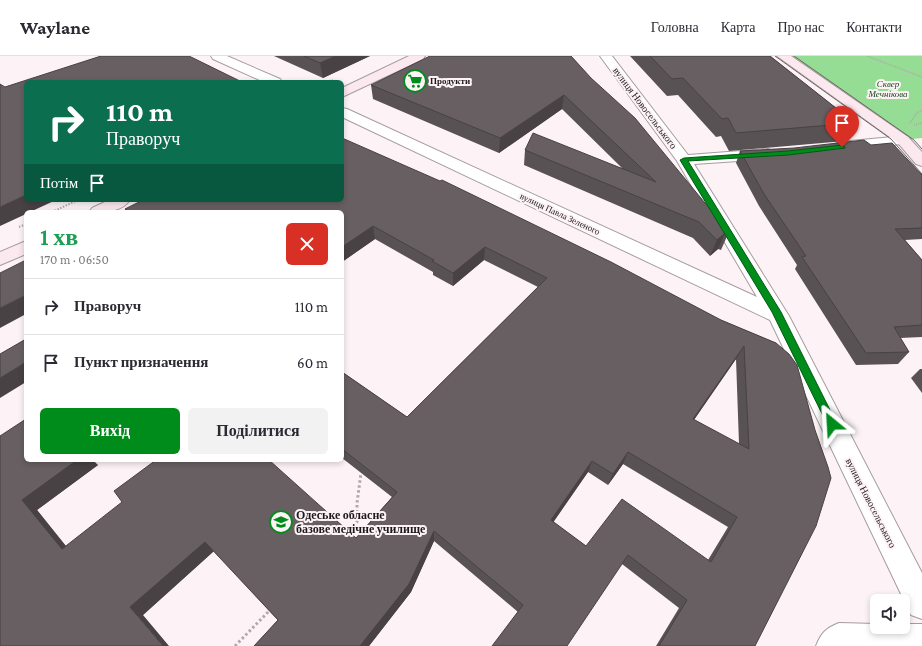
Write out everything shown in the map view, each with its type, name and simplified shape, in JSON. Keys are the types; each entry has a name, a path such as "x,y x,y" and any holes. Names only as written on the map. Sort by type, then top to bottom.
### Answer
{"main road":[{"path":"344,92 419,56"},
{"path":"783,56 905,133 922,138"},
{"path":"905,133 922,162"},
{"path":"102,210 118,202"},
{"path":"0,259 24,248"}],"street":[{"path":"217,56 271,80"},
{"name":"вулиця Новосельського","path":"606,56 684,160 779,316 922,604"},
{"name":"вулиця Павла Зеленого","path":"344,113 779,316"},
{"path":"822,149 905,133"},
{"path":"684,160 780,153"},
{"path":"832,646 839,639 922,640"}],"path":[{"path":"867,56 922,77"},
{"path":"905,133 917,113 922,110"},
{"path":"56,210 74,202"},
{"path":"340,539 357,522 357,503 361,473"},
{"path":"235,646 274,606"}],"green space":[{"name":"Сквер Мечнікова","path":"783,56 922,56 922,138 903,140"}],"building":[{"path":"101,56 189,56 238,80 27,80"},
{"path":"304,56 336,56 320,63"},
{"path":"430,56 571,56 591,78 635,118 728,231 726,232 728,234 725,233 717,240 699,222 525,150 533,133 656,182 564,95 500,138 371,85"},
{"path":"650,56 770,56 855,123 736,133 728,118 722,119 683,78 672,79"},
{"path":"24,81 24,196 0,207 0,84 5,87"},
{"path":"344,139 440,181 442,180 611,262 721,320 776,343 789,354 797,365 815,430 831,478 816,526 755,646 659,646 687,600 628,555 567,646 492,646 523,605 434,531 409,584 360,646 254,646 278,620 205,542 130,607 163,646 0,646 0,436 24,420 24,462 74,462 22,500 62,549 122,502 114,491 153,462 271,462 356,538 397,492 344,451 344,373 407,417 547,278 485,247 453,273 432,261 434,260 373,226 344,246 344,210 125,209 139,202 344,202","holes":["744,346 749,449 693,419","628,452 737,517 711,562 622,499 586,546 551,520 592,461 613,474"]},
{"path":"864,140 871,145 892,143 922,175 922,228 895,229 922,260 922,325 894,327 909,352 866,353 802,257 806,256 764,194 740,151 794,148"},
{"path":"24,261 24,296 0,308 0,273"},
{"path":"24,340 24,363 0,378 0,354"}],"tram line":[{"path":"775,56 891,139 922,174"},
{"path":"794,56 914,140 922,149"}],"place":[{"name":"Продукти","path":"415,81"},
{"name":"Одеське обласне базове медічне училище","path":"281,522"}],"route":[{"path":"832,424 776,312 684,160 788,153 842,147"}]}
